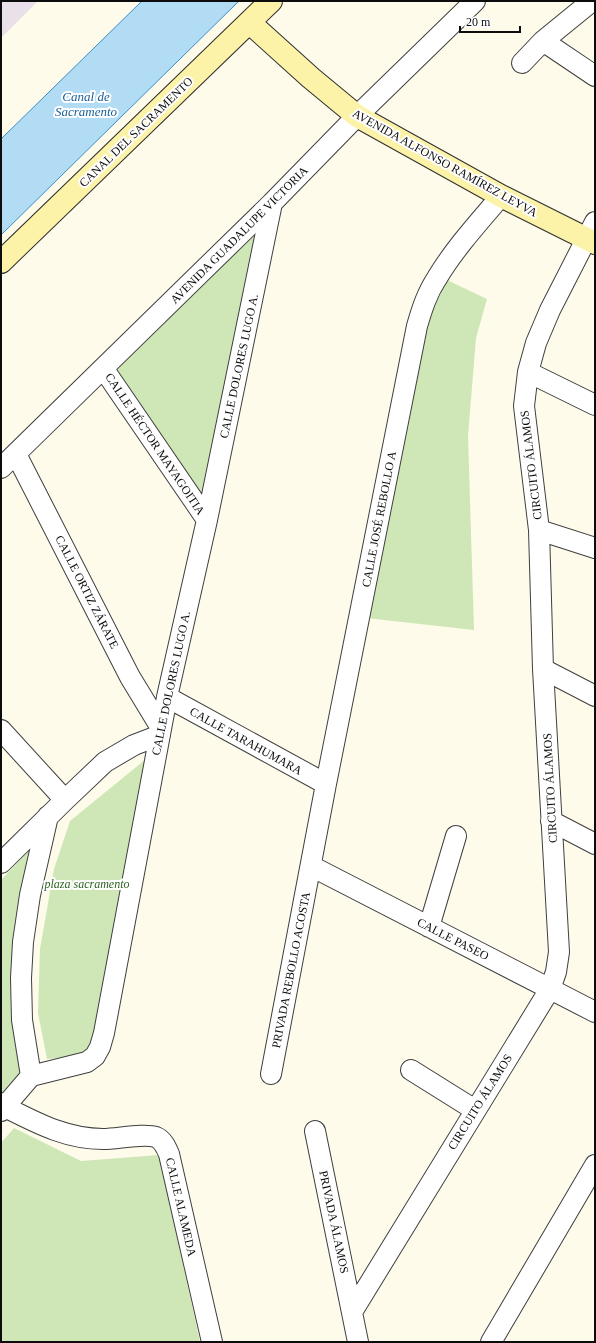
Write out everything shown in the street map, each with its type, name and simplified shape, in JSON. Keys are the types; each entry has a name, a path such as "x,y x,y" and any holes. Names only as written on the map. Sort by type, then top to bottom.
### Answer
{"street":[{"name":"CANAL DEL SACRAMENTO","path":"1,262 271,1"},
{"name":"AVENIDA GUADALUPE VICTORIA","path":"1,468 272,203 356,116 475,1"},
{"path":"522,63 543,42 592,1"},
{"name":"AVENIDA ALFONSO RAMÍREZ LEYVA","path":"250,22 311,78 356,116 502,196 592,235"},
{"path":"543,42 595,76"},
{"name":"CALLE JOSÉ REBOLLO A","path":"311,866 417,326 425,301 436,278 452,254 502,196"},
{"name":"CALLE DOLORES LUGO A.","path":"31,1076 87,1062 96,1056 100,1047 107,1017 167,697 207,520 272,203"},
{"name":"CIRCUITO ÁLAMOS","path":"352,1312 550,989 556,972 559,952 543,668 539,530 524,406 528,372 536,343 550,310 592,235"},
{"name":"CALLE HÉCTOR MAYAGOITIA","path":"103,368 207,520"},
{"path":"528,372 595,405"},
{"name":"CALLE ORTIZ ZÁRATE","path":"16,454 130,677 161,732"},
{"path":"539,530 595,548"},
{"path":"543,668 595,696"},
{"name":"CALLE TARAHUMARA","path":"167,697 326,784"},
{"path":"1,730 65,800"},
{"path":"1,862 105,762 134,745 161,732"},
{"path":"2,1107 31,1076 22,1020 21,978 23,942 30,895 48,816"},
{"path":"551,821 595,844"},
{"path":"429,927 456,836"},
{"name":"CALLE PASEO","path":"311,866 595,1012"},
{"name":"PRIVADA REBOLLO ACOSTA","path":"271,1074 311,866"},
{"path":"411,1070 475,1110"},
{"name":"CALLE ALAMEDA","path":"2,1107 45,1126 76,1137 103,1139 147,1136 156,1138 164,1143 169,1154 212,1342"},
{"name":"PRIVADA ÁLAMOS","path":"315,1131 358,1342"},
{"path":"491,1342 595,1165"}],"shaded area":[{"path":"1,1 38,1 1,38"}],"green space":[{"path":"272,204 206,516 105,368"},
{"path":"447,280 487,299 476,338 468,436 474,630 366,618 422,332"},
{"name":"plaza sacramento","path":"146,759 91,1048 76,1056 47,1059 38,1013 40,949 54,869 70,821"},
{"path":"32,847 26,1074 5,1096 1,1093 1,880"},
{"path":"14,1128 81,1161 159,1155 200,1342 1,1342 1,1143"}],"water":[{"name":"Canal de Sacramento","path":"142,1 239,1 1,235 1,139"}]}
